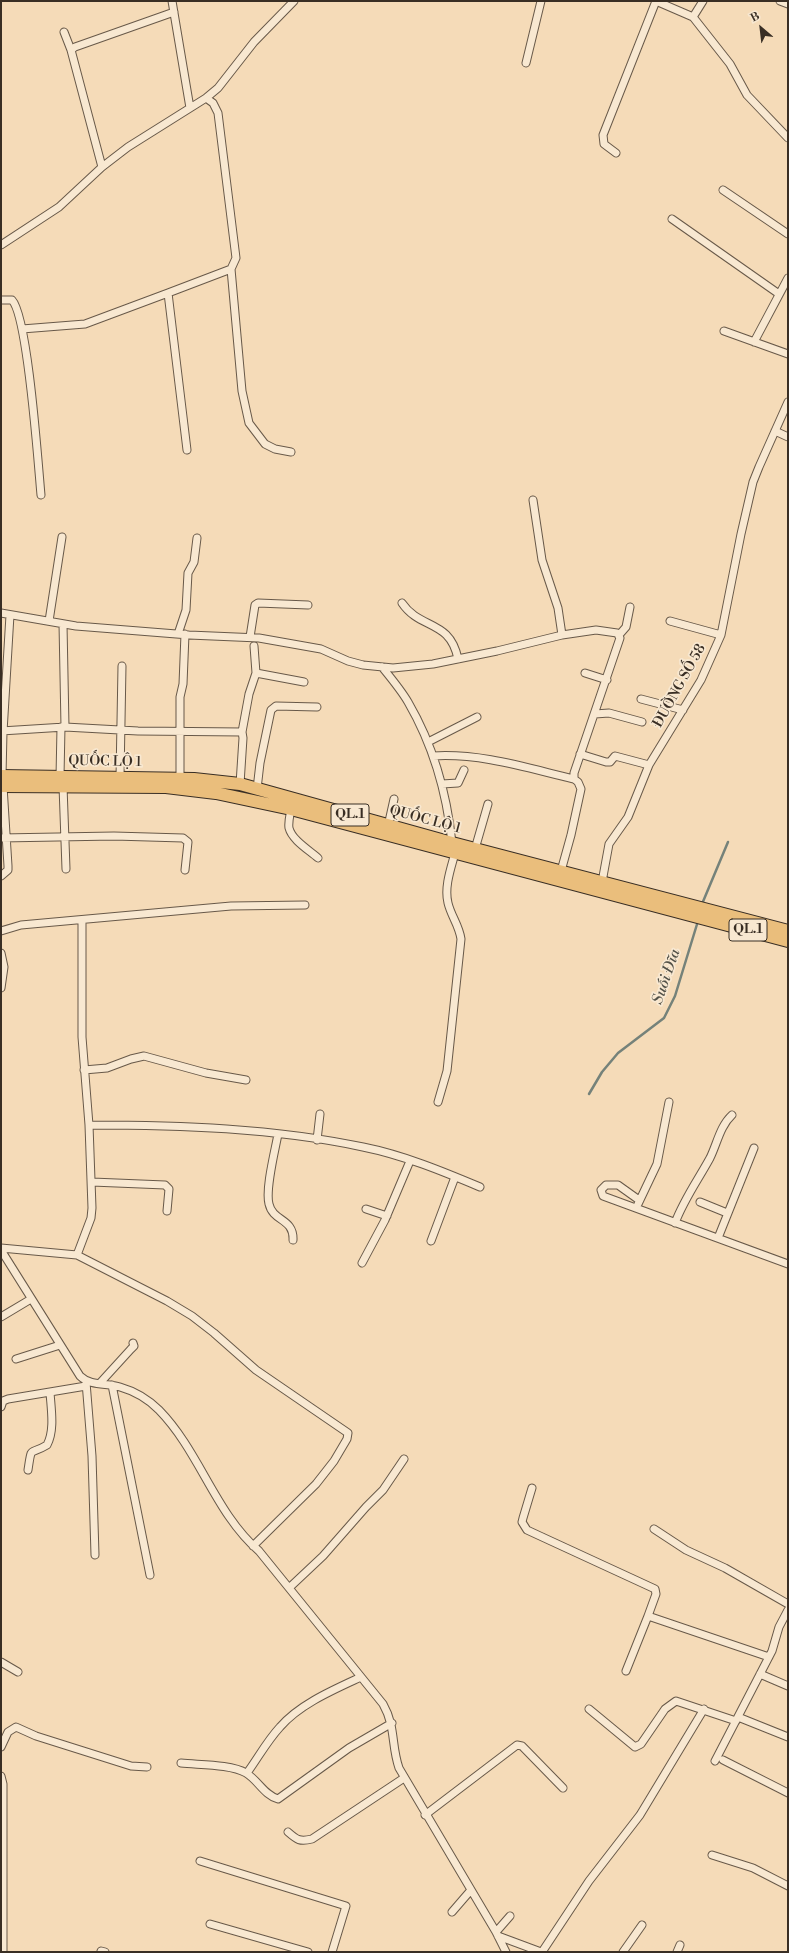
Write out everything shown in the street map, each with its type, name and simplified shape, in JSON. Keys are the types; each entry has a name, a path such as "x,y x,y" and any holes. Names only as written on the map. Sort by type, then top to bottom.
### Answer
{"highway":[{"name":"QUỐC LỘ 1","path":"61,781 120,777 180,778 240,784 388,826 453,848 475,849 561,871 602,882 690,910"},
{"name":"QUỐC LỘ 1","path":"2,781 61,781 190,789 291,809 453,848 690,910 788,941"},
{"name":"QUỐC LỘ 1","path":"708,915 788,931"}],"street":[{"path":"172,1 190,108"},
{"path":"1,245 59,207 102,167 144,135 206,98 222,82 254,42 294,1"},
{"path":"526,63 541,1"},
{"path":"616,153 604,144 603,135 656,1 693,17 730,64 747,95 788,138"},
{"path":"693,17 703,1"},
{"path":"780,1 788,4"},
{"path":"71,50 75,47 174,12"},
{"path":"64,32 71,50 102,167"},
{"path":"206,98 213,103 218,113 236,258 231,269 242,391 249,423 265,444 275,450 291,452"},
{"path":"723,190 788,234"},
{"path":"672,219 779,294"},
{"path":"22,329 85,324 231,269"},
{"path":"754,342 779,294 786,288 788,278"},
{"path":"168,293 187,450"},
{"path":"1,300 12,300 15,303 22,329 34,419 41,495"},
{"path":"724,331 788,354"},
{"name":"ĐƯỜNG SỐ 58","path":"602,882 609,844 628,817 649,765 708,666 721,635 740,534 753,482 758,467 788,402"},
{"path":"776,430 788,437"},
{"path":"533,500 542,560 558,608 562,635"},
{"path":"49,621 62,537"},
{"path":"180,778 180,697 183,684 182,634 186,610 188,573 194,562 197,538"},
{"path":"250,637 255,605 258,603 308,605"},
{"path":"402,603 408,612 417,619 434,626 451,639 458,659"},
{"path":"574,779 580,754 607,680 620,638 619,635 626,627 630,607"},
{"path":"1,613 63,624 182,634 250,637 321,649 348,661 382,667 410,668 458,659 562,635 596,630 616,633 619,635"},
{"path":"1,876 8,870 3,838 2,732 10,615"},
{"path":"670,621 721,635"},
{"path":"63,624 63,727 61,781 66,869"},
{"path":"240,784 243,738 242,732 249,694 256,673 254,646"},
{"path":"120,777 122,666"},
{"path":"382,667 407,700 428,742 442,784 449,812 453,848 447,895 449,908 459,926 461,939 447,1071 438,1102"},
{"path":"256,673 304,682"},
{"path":"585,673 607,680"},
{"path":"641,699 682,710"},
{"path":"258,789 260,763 271,710 276,706 317,707"},
{"path":"595,714 608,714 642,722"},
{"path":"428,742 477,717"},
{"path":"2,732 63,727 120,730 242,732"},
{"path":"580,754 609,763 615,756 649,765"},
{"path":"433,756 458,755 484,758 574,779 578,782 581,789 561,871"},
{"path":"442,784 458,783 464,770"},
{"path":"388,826 394,799"},
{"path":"475,849 488,804"},
{"path":"291,809 289,824 290,831 318,858"},
{"path":"3,838 183,838 188,842 185,870"},
{"path":"1,931 21,925 239,905 305,905"},
{"path":"77,1255 91,1218 92,1182 82,1037 82,920"},
{"path":"1,952 4,967 1,988"},
{"path":"84,1070 107,1068 144,1056 206,1073 246,1080"},
{"path":"636,1208 657,1164 669,1102"},
{"path":"317,1140 320,1114"},
{"path":"675,1223 684,1202 713,1151 726,1122 732,1115"},
{"path":"88,1125 163,1125 278,1134 363,1147 410,1161 480,1187"},
{"path":"278,1134 268,1199 271,1210 290,1225 293,1233 293,1240"},
{"path":"718,1238 754,1148"},
{"path":"362,1263 387,1216 410,1161"},
{"path":"431,1241 456,1177"},
{"path":"92,1182 165,1185 168,1189 167,1210"},
{"path":"639,1200 615,1184 606,1185 601,1190 603,1196 788,1264"},
{"path":"700,1202 727,1213"},
{"path":"366,1209 387,1216"},
{"path":"1,1252 77,1255 167,1301 192,1316 214,1333 256,1370 348,1433 347,1439 321,1478 253,1546"},
{"path":"1,1252 86,1384 92,1456 94,1555"},
{"path":"1,1317 31,1299"},
{"path":"100,1383 131,1350 134,1346 133,1343"},
{"path":"16,1359 60,1345"},
{"path":"1,1407 4,1401 8,1399 86,1384 100,1383 121,1387 141,1396 167,1418 190,1449 234,1525 289,1588 383,1704 392,1723 396,1759 404,1778 497,1934 506,1952"},
{"path":"112,1385 150,1576"},
{"path":"28,1470 30,1453 33,1450 47,1445 50,1441 52,1423 50,1392"},
{"path":"289,1588 323,1556 383,1490 404,1459"},
{"path":"532,1488 522,1522 527,1530 655,1589 656,1594 626,1671"},
{"path":"654,1529 686,1550 724,1568 788,1604"},
{"path":"715,1761 769,1657 780,1625 788,1610"},
{"path":"648,1616 769,1657"},
{"path":"780,1625 788,1628"},
{"path":"1,1662 18,1672"},
{"path":"760,1674 788,1686"},
{"path":"247,1773 280,1727 288,1720 329,1692 361,1677"},
{"path":"589,1709 635,1747 641,1744 656,1720 671,1703 680,1701 788,1737"},
{"path":"497,1934 542,1952 589,1881 640,1815 704,1709"},
{"path":"181,1763 223,1767 247,1773 271,1797 278,1799 349,1748 392,1723"},
{"path":"1,1746 8,1732 16,1727 36,1736 131,1766 147,1767"},
{"path":"425,1815 517,1745 522,1746 563,1788"},
{"path":"723,1760 788,1793"},
{"path":"1,1776 3,1952"},
{"path":"288,1832 297,1840 303,1842 312,1840 404,1778"},
{"path":"712,1856 752,1868 788,1886"},
{"path":"200,1861 346,1906 332,1952"},
{"path":"452,1912 471,1890"},
{"path":"497,1934 510,1916"},
{"path":"210,1924 308,1952"},
{"path":"623,1952 642,1925"},
{"path":"677,1952 680,1945"}],"waterway":[{"name":"Suối Đĩa","path":"702,904 728,842"},
{"name":"Suối Đĩa","path":"589,1094 602,1072 618,1053 664,1018 675,996 698,921"}]}
